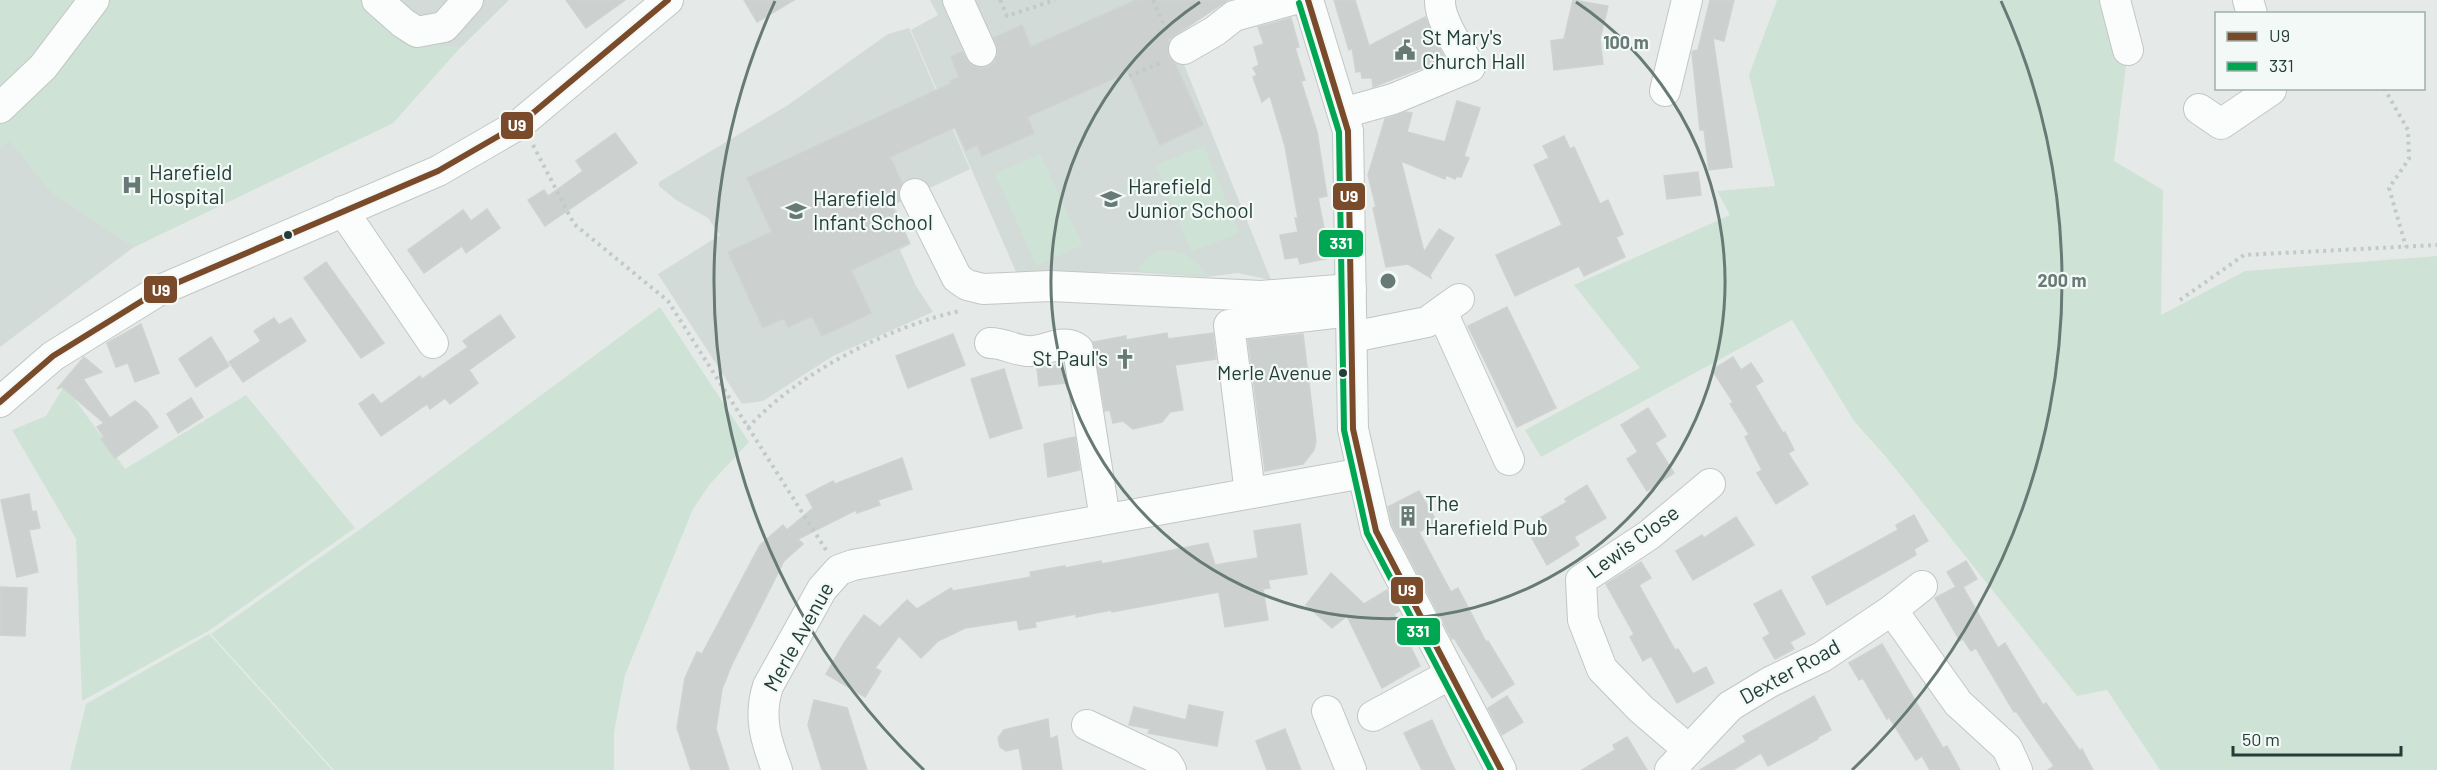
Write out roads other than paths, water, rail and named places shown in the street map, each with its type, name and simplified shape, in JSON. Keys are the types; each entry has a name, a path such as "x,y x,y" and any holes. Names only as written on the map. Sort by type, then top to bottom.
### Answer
{"street":[{"path":"0,108 43,67 94,0"},
{"path":"377,0 417,32 444,27 468,0"},
{"path":"0,402 53,356 158,291 438,171 521,123 668,0"},
{"path":"958,0 981,51"},
{"path":"1184,49 1215,31 1234,16 1291,0"},
{"path":"1308,0 1348,131 1353,429 1376,531 1502,770"},
{"path":"1343,113 1393,99 1470,67 1445,22 1440,0"},
{"path":"1665,91 1687,0"},
{"path":"2115,0 2128,50"},
{"path":"2199,109 2221,124 2271,90"},
{"path":"915,194 957,278 968,285 983,289 1050,286 1251,296 1351,312 1428,321 1450,305 1509,460"},
{"path":"343,211 433,343"},
{"path":"1250,493 1229,324 1351,312"},
{"path":"990,344 1001,343 1028,351 1067,344 1078,349 1105,519"},
{"name":"Merle Avenue","path":"777,770 765,738 763,721 764,701 768,686 822,589 839,570 852,565 1363,473"},
{"name":"Lewis Close","path":"1680,760 1641,708 1602,669 1583,620 1581,580 1649,535 1710,484"},
{"name":"Dexter Road","path":"1680,760 1730,706 1770,682 1822,657 1892,610 1922,586"},
{"path":"1892,610 1958,703 2007,748 2017,770"},
{"path":"1373,716 1451,674"},
{"path":"1327,711 1351,770"},
{"path":"1088,725 1167,763 1171,770"}],"place":[{"name":"St Mary's Church Hall","path":"1405,50"},
{"name":"Harefield Hospital","path":"132,185"},
{"name":"Harefield Junior School","path":"1111,199"},
{"name":"Harefield Infant School","path":"796,211"},
{"name":"St Paul's","path":"1125,359"},
{"name":"Merle Avenue","path":"1343,373"},
{"name":"The Harefield Pub","path":"1408,516"}]}
